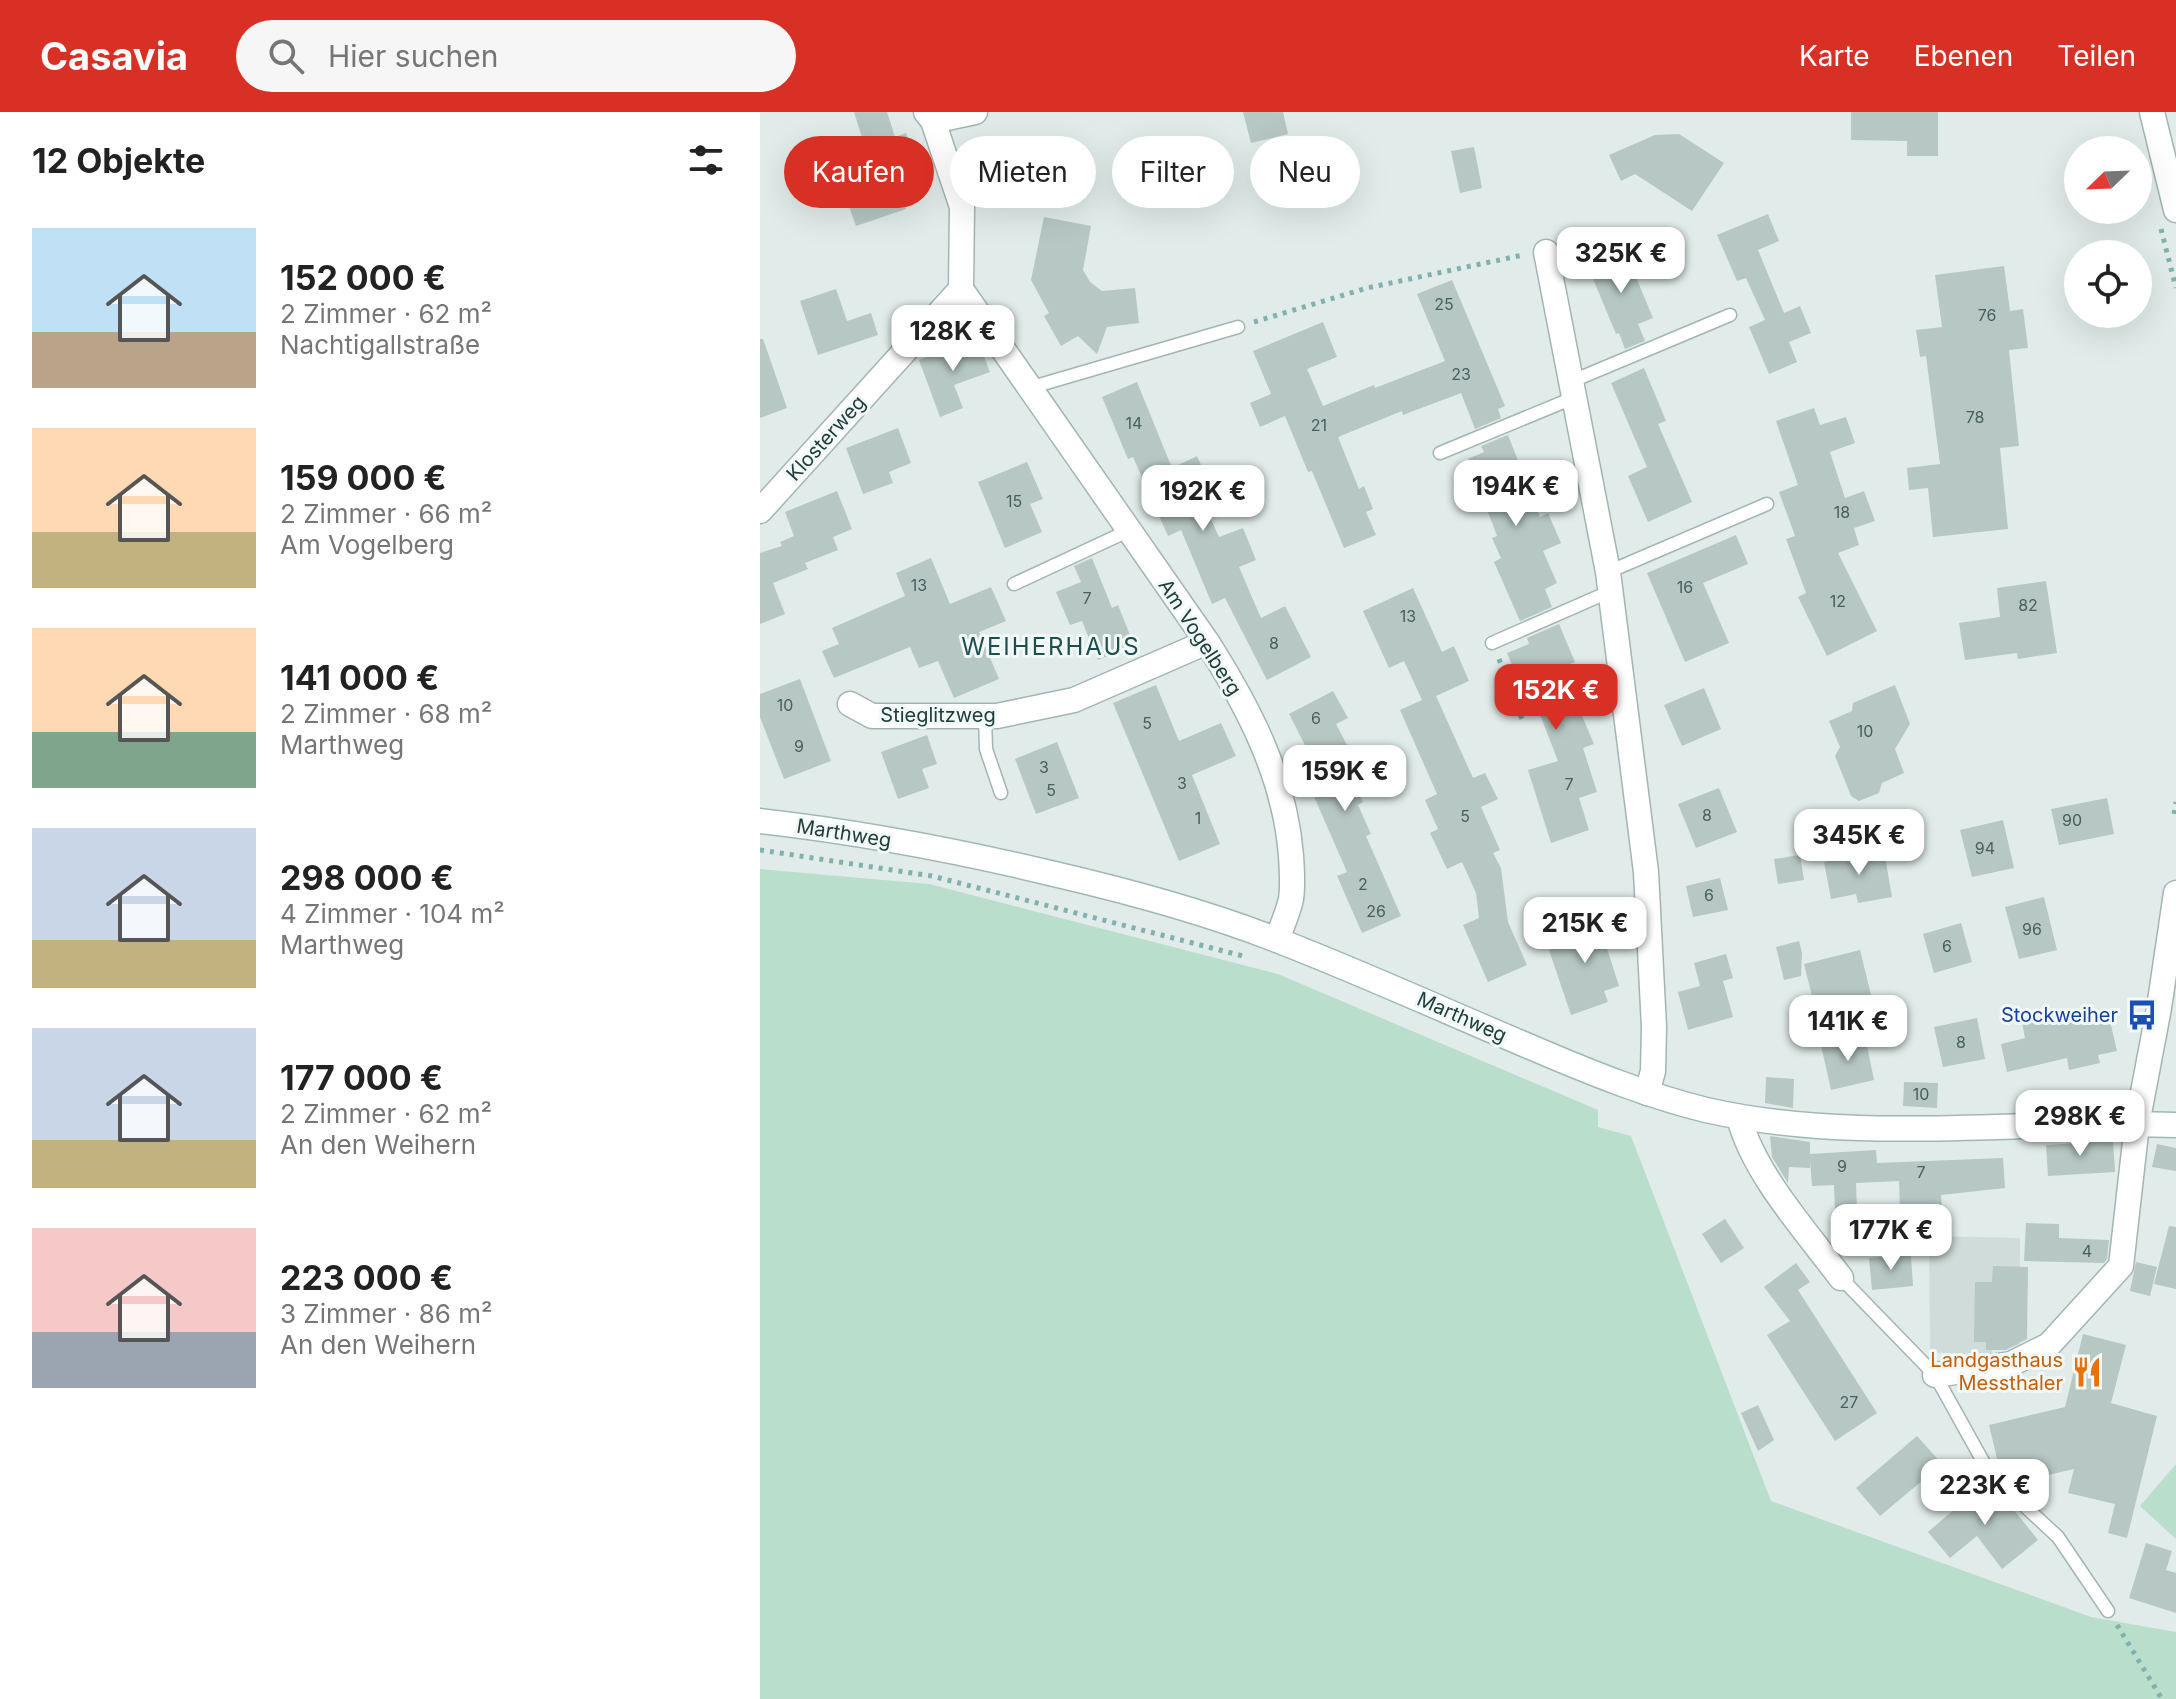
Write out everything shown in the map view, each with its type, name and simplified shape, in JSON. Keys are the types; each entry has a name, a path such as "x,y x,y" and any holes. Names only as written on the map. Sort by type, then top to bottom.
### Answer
{"street":[{"path":"961,289 962,207 930,117 975,112"},
{"path":"2152,112 2176,210"},
{"path":"1546,252 1609,582 1646,872 1654,1027 1653,1071 1647,1093"},
{"name":"Am Vogelberg","path":"961,289 1207,642 1232,682 1263,743 1285,812 1291,856 1291,896 1277,939"},
{"name":"Klosterweg","path":"760,511 961,289"},
{"name":"Stieglitzweg","path":"850,704 872,716 997,716 1074,700 1207,642"},
{"name":"Marthweg","path":"760,821 872,836 1007,862 1151,898 1277,939 1647,1093 1739,1117 1802,1125 1917,1130 2176,1125"},
{"path":"1935,1375 2011,1364 2049,1345 2121,1266 2137,1124 2176,893"},
{"path":"1739,1117 1744,1136 1761,1169 1841,1278"}],"lane":[{"path":"1440,453 1730,315"},
{"path":"1029,388 1238,327"},
{"path":"1492,643 1767,504"},
{"path":"1014,584 1130,530"},
{"path":"985,716 986,749 1001,793"},
{"path":"1841,1278 1935,1375 1990,1474 2058,1537 2108,1611"}],"path":[{"path":"1238,327 1367,288 1496,259 1546,252"},
{"path":"1492,643 1523,722"},
{"path":"2174,814 2176,802"},
{"path":"760,850 932,876 1253,959"},
{"path":"2108,1611 2162,1699"}],"shaded area":[{"path":"1929,1236 2020,1238 2019,1346 1992,1350 1992,1357 1930,1352"}],"green space":[{"path":"760,869 929,884 1278,974 1598,1110 1598,1127 1631,1136 1771,1501 2091,1617 2176,1632 2176,1699 760,1699"},
{"path":"2176,1464 2176,1539 2140,1506"}],"building":[{"path":"854,112 887,112 895,136 862,136"},
{"path":"1243,112 1283,112 1288,134 1250,136 1250,139"},
{"path":"1851,112 1938,112 1938,156 1907,156 1907,141 1851,140"},
{"path":"1679,134 1724,163 1692,211 1635,174 1621,181 1609,155 1655,135"},
{"path":"1474,147 1482,188 1460,193 1451,151"},
{"path":"850,208 906,209 856,226"},
{"path":"1768,214 1779,241 1758,250 1784,313 1800,306 1811,333 1789,342 1797,362 1769,374 1749,327 1765,320 1746,278 1737,281 1717,235"},
{"path":"1044,217 1091,226 1083,270 1090,282 1102,291 1135,288 1139,323 1107,327 1097,354 1078,336 1061,346 1044,316 1049,313 1031,280"},
{"path":"1623,246 1653,318 1638,324 1645,341 1625,349 1586,262"},
{"path":"2004,266 2010,311 2023,309 2028,348 2009,350 2019,446 2000,448 2008,529 1933,537 1928,488 1909,490 1907,468 1940,464 1926,356 1920,357 1916,330 1942,327 1935,275"},
{"path":"1452,280 1505,406 1498,409 1501,418 1475,429 1461,393 1403,415 1402,411 1338,437 1359,489 1364,486 1373,509 1366,512 1376,535 1344,548 1285,416 1260,427 1250,403 1271,394 1253,351 1323,322 1337,357 1307,369 1323,406 1374,385 1375,388 1445,361 1417,294"},
{"path":"836,289 847,321 871,313 878,335 818,355 800,301"},
{"path":"977,338 990,372 954,385 963,408 940,417 919,360"},
{"path":"760,339 763,339 787,408 760,418"},
{"path":"1644,368 1666,421 1658,424 1692,502 1648,522 1628,476 1647,467 1611,383"},
{"path":"1137,382 1172,468 1197,456 1212,489 1200,495 1219,537 1243,528 1256,560 1239,567 1261,618 1285,606 1311,657 1267,680 1225,598 1212,604 1181,530 1168,536 1133,457 1128,459 1102,397"},
{"path":"1814,408 1820,425 1846,417 1855,443 1830,452 1845,498 1864,491 1875,521 1854,528 1859,545 1838,553 1877,631 1827,656 1798,597 1806,593 1786,539 1795,536 1779,492 1798,485 1776,421"},
{"path":"898,428 911,463 889,472 893,483 863,494 846,448"},
{"path":"1508,435 1540,517 1548,513 1561,543 1543,551 1557,583 1545,589 1552,607 1520,621 1494,562 1501,558 1492,538 1497,536 1468,459 1484,452 1481,446"},
{"path":"1027,462 1043,499 1030,504 1042,532 1005,548 978,482"},
{"path":"837,491 852,529 833,537 838,550 805,563 808,569 773,583 785,614 760,624 760,553 782,546 780,542 794,536 785,512"},
{"path":"1736,535 1748,564 1703,583 1729,643 1685,662 1647,573"},
{"path":"931,558 950,604 991,587 1006,621 979,632 999,679 954,698 938,661 919,668 910,647 834,678 822,651 839,644 832,628 905,596 896,573"},
{"path":"1092,558 1112,608 1118,605 1134,645 1098,660 1082,621 1070,625 1056,592 1081,582 1074,566"},
{"path":"2046,581 2057,653 2018,659 2017,653 1965,660 1959,623 2000,617 1997,588"},
{"path":"1413,588 1442,652 1454,646 1469,681 1436,696 1473,778 1485,773 1498,799 1481,807 1500,850 1493,853 1501,868 1508,922 1527,965 1488,982 1463,925 1479,918 1476,893 1462,862 1447,869 1430,833 1438,829 1425,800 1437,794 1400,710 1422,700 1404,661 1389,668 1363,611"},
{"path":"1559,624 1575,662 1565,666 1577,696 1574,697 1594,744 1583,748 1597,792 1579,798 1589,830 1551,843 1528,770 1558,761 1539,712 1532,714 1507,653 1529,644 1527,638"},
{"path":"800,679 831,761 784,779 760,717 760,694"},
{"path":"1156,685 1179,741 1221,723 1236,756 1192,775 1220,844 1179,861 1113,703"},
{"path":"1895,685 1910,724 1895,749 1904,773 1882,783 1879,793 1859,801 1851,796 1835,756 1840,747 1829,721 1852,711 1853,703"},
{"path":"1704,688 1721,729 1682,746 1664,705"},
{"path":"1333,691 1348,718 1336,724 1348,747 1341,751 1363,802 1358,805 1371,834 1366,836 1401,916 1362,933 1337,876 1347,872 1312,792 1326,786 1289,714"},
{"path":"927,735 937,764 922,769 929,788 898,799 881,752"},
{"path":"1057,742 1079,798 1036,814 1015,759"},
{"path":"1719,788 1737,832 1696,848 1678,804"},
{"path":"2107,798 2114,834 2059,845 2051,809"},
{"path":"2003,820 2014,868 1972,877 1960,830"},
{"path":"1884,851 1892,897 1858,903 1856,894 1831,899 1824,862"},
{"path":"1800,855 1804,880 1778,884 1774,859"},
{"path":"1720,878 1728,910 1693,917 1686,886"},
{"path":"2044,897 2057,950 2019,959 2005,907"},
{"path":"1593,905 1619,986 1604,991 1608,1002 1571,1015 1549,950 1583,938 1573,912"},
{"path":"1961,923 1972,962 1934,973 1923,934"},
{"path":"1799,941 1801,976 1784,980 1776,947"},
{"path":"1860,950 1871,995 1815,1008 1804,964"},
{"path":"1726,954 1733,978 1723,981 1733,1017 1688,1030 1678,992 1700,986 1694,963"},
{"path":"2107,1008 2117,1051 2098,1055 2100,1063 2069,1070 2067,1058 2007,1072 2001,1044 2025,1038 2022,1022"},
{"path":"1977,1018 1985,1059 1943,1067 1934,1027"},
{"path":"1865,1036 1874,1080 1831,1090 1821,1045"},
{"path":"1766,1077 1794,1079 1793,1108 1765,1103"},
{"path":"1904,1082 1938,1083 1937,1108 1903,1106"},
{"path":"1770,1136 1810,1142 1810,1154 1876,1150 1877,1163 2003,1158 2005,1188 1941,1195 1942,1209 1932,1209 1932,1219 1910,1220 1909,1211 1900,1211 1899,1181 1856,1183 1857,1209 1835,1210 1834,1185 1812,1186 1810,1161 1810,1168 1789,1167 1788,1183 1772,1157"},
{"path":"2113,1141 2115,1172 2048,1176 2046,1145"},
{"path":"2157,1144 2176,1148 2176,1171 2152,1167"},
{"path":"1725,1219 1744,1248 1721,1263 1702,1234"},
{"path":"2026,1223 2059,1224 2059,1238 2109,1240 2107,1259 2104,1263 2024,1261"},
{"path":"2169,1226 2176,1227 2176,1289 2154,1284"},
{"path":"1911,1255 1913,1286 1872,1290 1869,1258"},
{"path":"2136,1262 2157,1267 2150,1296 2130,1291"},
{"path":"1796,1263 1810,1282 1798,1290 1877,1413 1835,1441 1767,1335 1790,1321 1764,1287"},
{"path":"1993,1266 2028,1267 2027,1339 2006,1350 1986,1350 1986,1342 1974,1342 1975,1282 1992,1282"},
{"path":"2083,1334 2126,1345 2111,1403 2157,1416 2127,1538 2108,1533 2115,1504 2068,1493 2074,1469 2013,1483 2000,1471 1989,1425 2065,1407"},
{"path":"1758,1405 1774,1440 1758,1451 1741,1413"},
{"path":"1917,1436 1942,1464 1880,1516 1856,1488"},
{"path":"1986,1482 2010,1505 2038,1540 2002,1569 1977,1536 1950,1558 1928,1532"},
{"path":"2146,1543 2172,1551 2166,1570 2176,1573 2176,1613 2129,1598"}],"place":[{"name":"Stockweiher","path":"2142,1015"},
{"name":"Landgasthaus Messthaler","path":"2087,1372"}],"district":[{"name":"WEIHERHAUS","path":"1051,647"}]}
